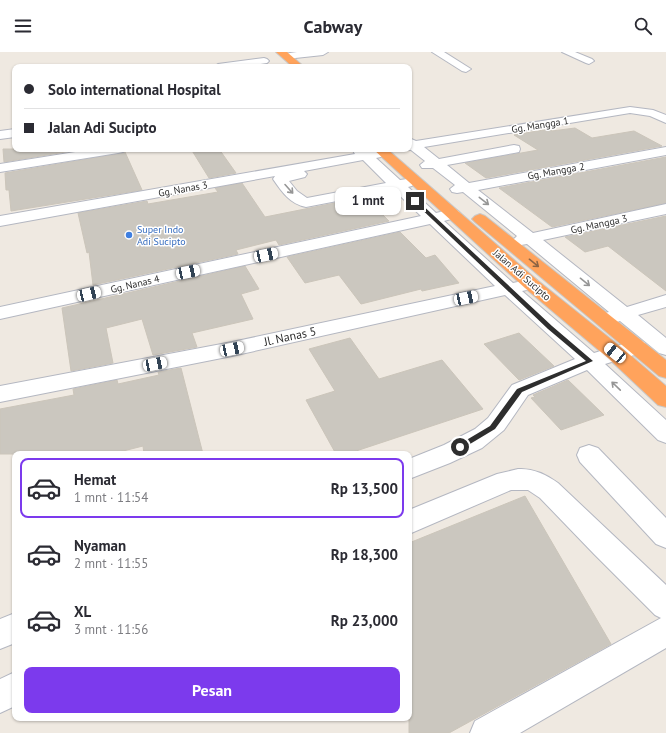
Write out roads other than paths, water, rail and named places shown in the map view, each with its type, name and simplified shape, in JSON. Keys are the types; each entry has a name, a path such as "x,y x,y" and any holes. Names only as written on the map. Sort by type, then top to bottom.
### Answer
{"highway":[{"path":"283,54 295,64"},
{"path":"267,60 277,64"},
{"name":"Jalan Adi Sucipto","path":"377,153 416,174 445,183 509,243 604,320 658,356"},
{"name":"Jalan Adi Sucipto","path":"416,174 453,214 575,321 615,353 666,400"}],"street":[{"path":"253,52 267,60"},
{"path":"283,54 319,52"},
{"path":"437,52 466,69"},
{"path":"567,52 589,61"},
{"path":"299,53 310,63"},
{"path":"239,64 267,60"},
{"name":"Gg. Mangga 1","path":"412,145 630,110 653,113 666,119"},
{"path":"0,135 12,133"},
{"name":"Jalan Adi Sucipto","path":"412,146 435,163 445,183 466,188 531,238 624,314 658,356"},
{"path":"377,153 280,179 297,199 306,203 397,184 435,163 514,149"},
{"name":"Gg. Mangga 2","path":"466,188 666,151"},
{"path":"0,168 99,152"},
{"name":"Jalan Adi Sucipto","path":"377,153 397,184 508,289 590,361 641,412 666,434"},
{"name":"Gg. Nanas 3","path":"0,221 377,153"},
{"name":"Gg. Mangga 3","path":"509,243 666,209"},
{"name":"Gg. Nanas 4","path":"0,313 453,214"},
{"name":"Jl. Nanas 5","path":"0,394 232,349 532,284"},
{"path":"604,320 666,301"},
{"path":"550,327 575,321"},
{"path":"412,468 450,453 492,428 514,396 520,390 590,361 615,353 658,356"},
{"path":"641,412 666,403"},
{"path":"589,455 666,536"},
{"path":"412,521 506,481 516,478 537,482 548,489 666,606"},
{"path":"0,634 12,629"},
{"path":"487,733 666,631"},
{"path":"0,696 12,690"}],"place":[{"name":"Super Indo Adi Sucipto","path":"129,235"}]}
